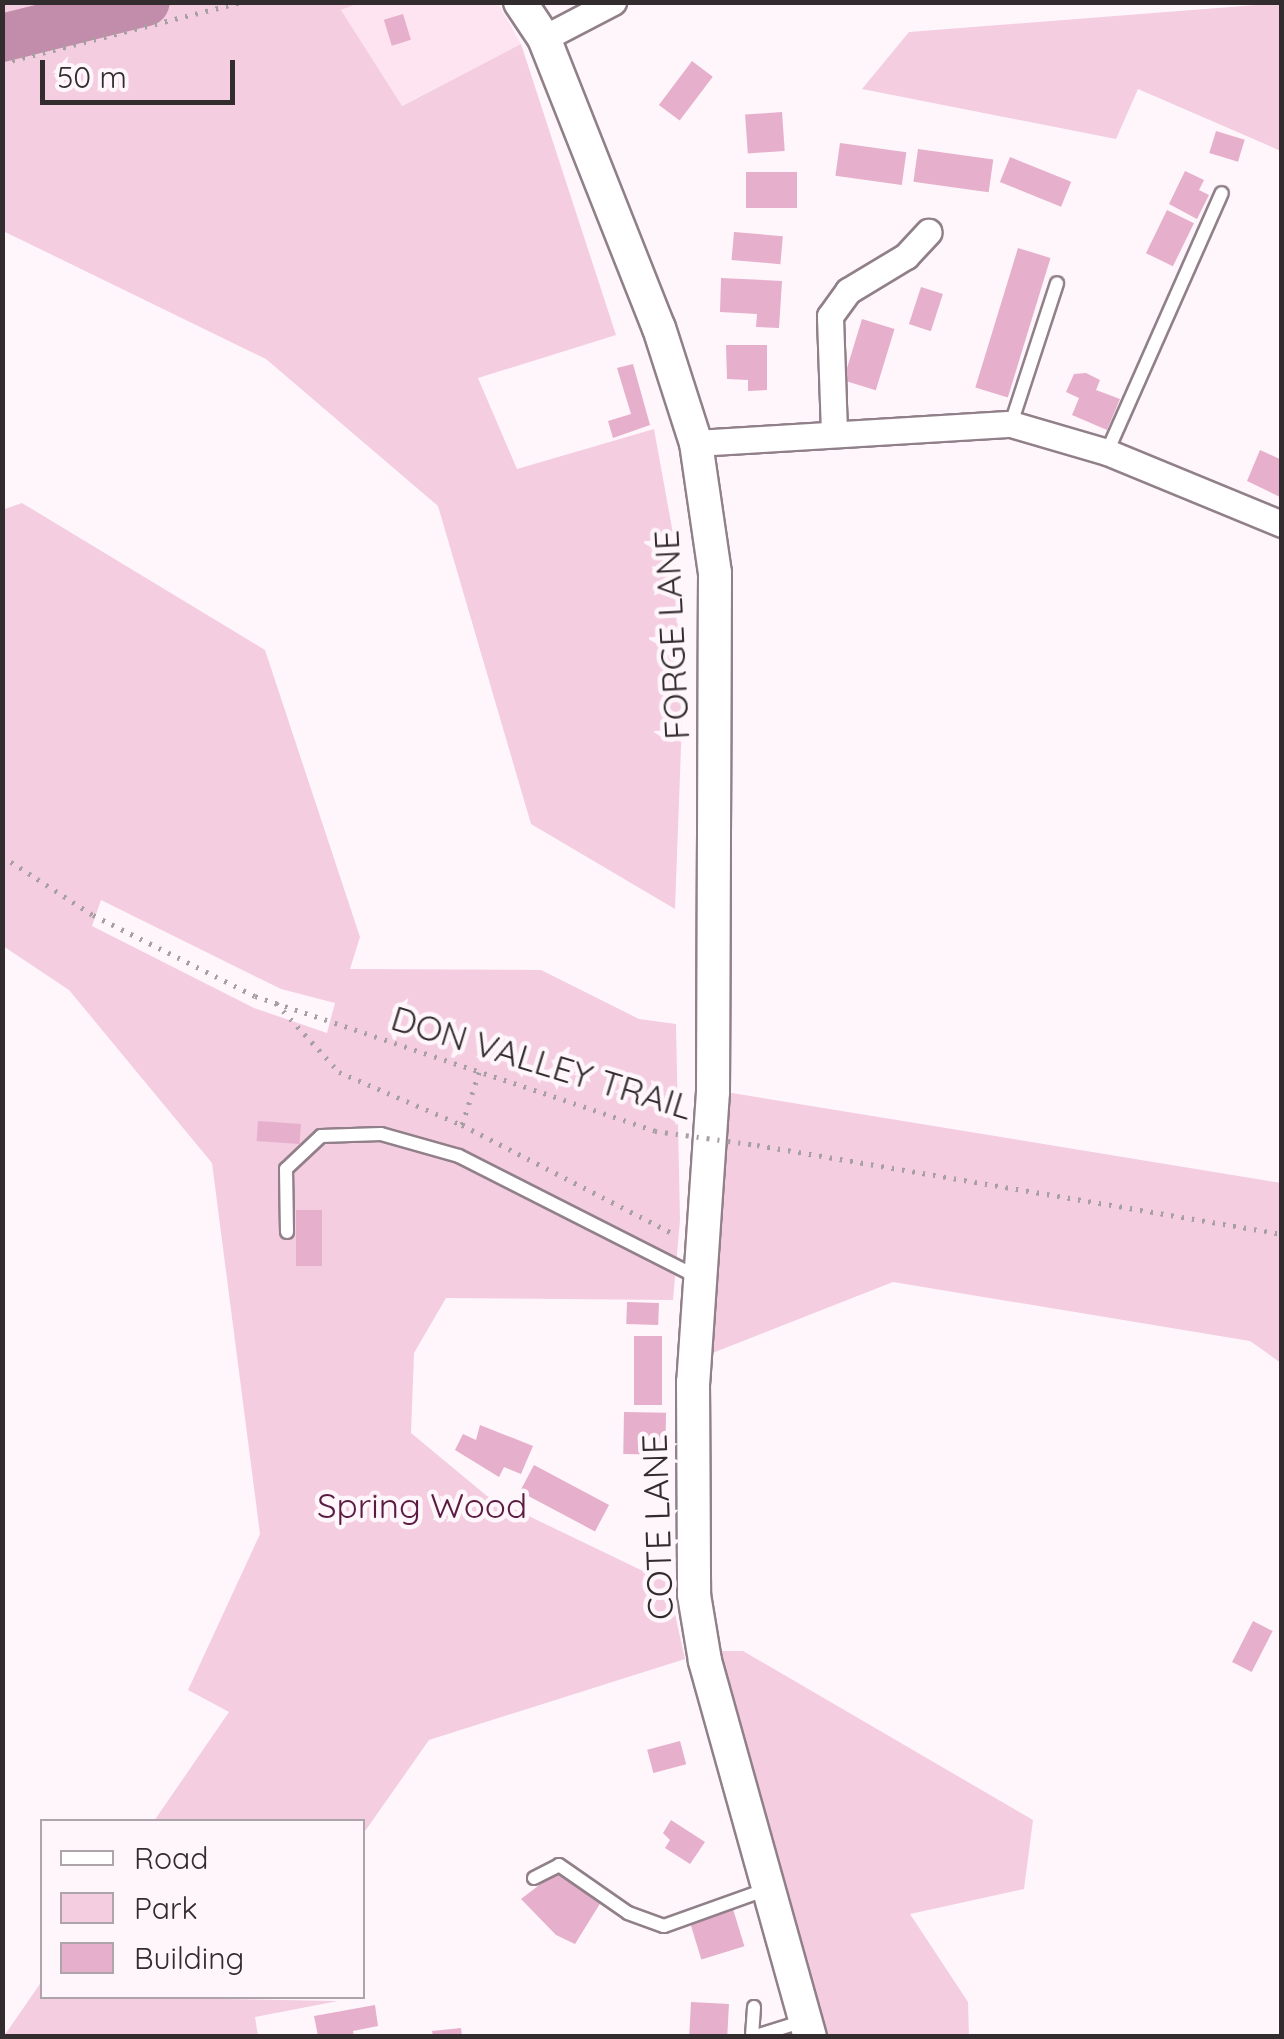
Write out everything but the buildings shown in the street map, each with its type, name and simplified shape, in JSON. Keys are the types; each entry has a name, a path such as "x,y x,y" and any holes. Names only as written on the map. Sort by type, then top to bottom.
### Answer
{"street":[{"name":"FORGE LANE","path":"520,2 544,38 607,186 696,444 715,573 712,1120"},
{"path":"544,38 613,2"},
{"path":"834,432 830,316 848,291 906,256 931,228"},
{"path":"696,444 834,432 1011,424 1107,452 1282,524"},
{"name":"COTE LANE","path":"712,1120 699,1262 694,1594 705,1661 772,1887 808,2029"}],"lane":[{"path":"1107,452 1222,193"},
{"path":"1011,424 1056,284"},
{"path":"287,1232 286,1168 321,1136 381,1134 459,1156 699,1262"},
{"path":"534,1878 559,1865 628,1913 664,1926 772,1887"},
{"path":"754,2007 754,2036 808,2029"}],"path":[{"path":"2,62 242,2"},
{"name":"DON VALLEY TRAIL","path":"2,856 93,914 276,1003 655,1131 1282,1234"},
{"path":"276,1003 339,1072 462,1125 699,1262"},
{"path":"462,1125 480,1072"}],"shaded area":[{"path":"359,2 498,3 521,44 401,106 341,10"}],"green space":[{"path":"2,3 359,3 341,10 402,106 521,44 616,335 478,378 517,469 654,429 674,539 682,720 675,909 531,824 438,506 266,359 3,231"},
{"path":"1282,3 1281,151 1138,89 1116,139 862,89 909,32"},
{"name":"Spring Wood","path":"22,503 265,650 360,937 350,969 541,970 639,1019 676,1024 680,1220 673,1300 446,1298 414,1353 411,1433 487,1496 668,1583 685,1659 429,1740 365,1831 365,1819 155,1819 229,1712 188,1690 260,1534 212,1163 69,990 3,946 2,510","holes":["101,900 281,989 335,1003 327,1033 254,1008 92,926"]},
{"path":"720,1091 1281,1183 1281,1363 1250,1341 893,1282 710,1354"},
{"path":"717,1651 743,1651 1033,1820 1024,1889 910,1914 968,2002 969,2036 825,2036"},
{"path":"40,1984 40,1999 338,2001 255,2017 258,2036 4,2036"}],"waterway":[{"path":"2,38 146,2"}]}
